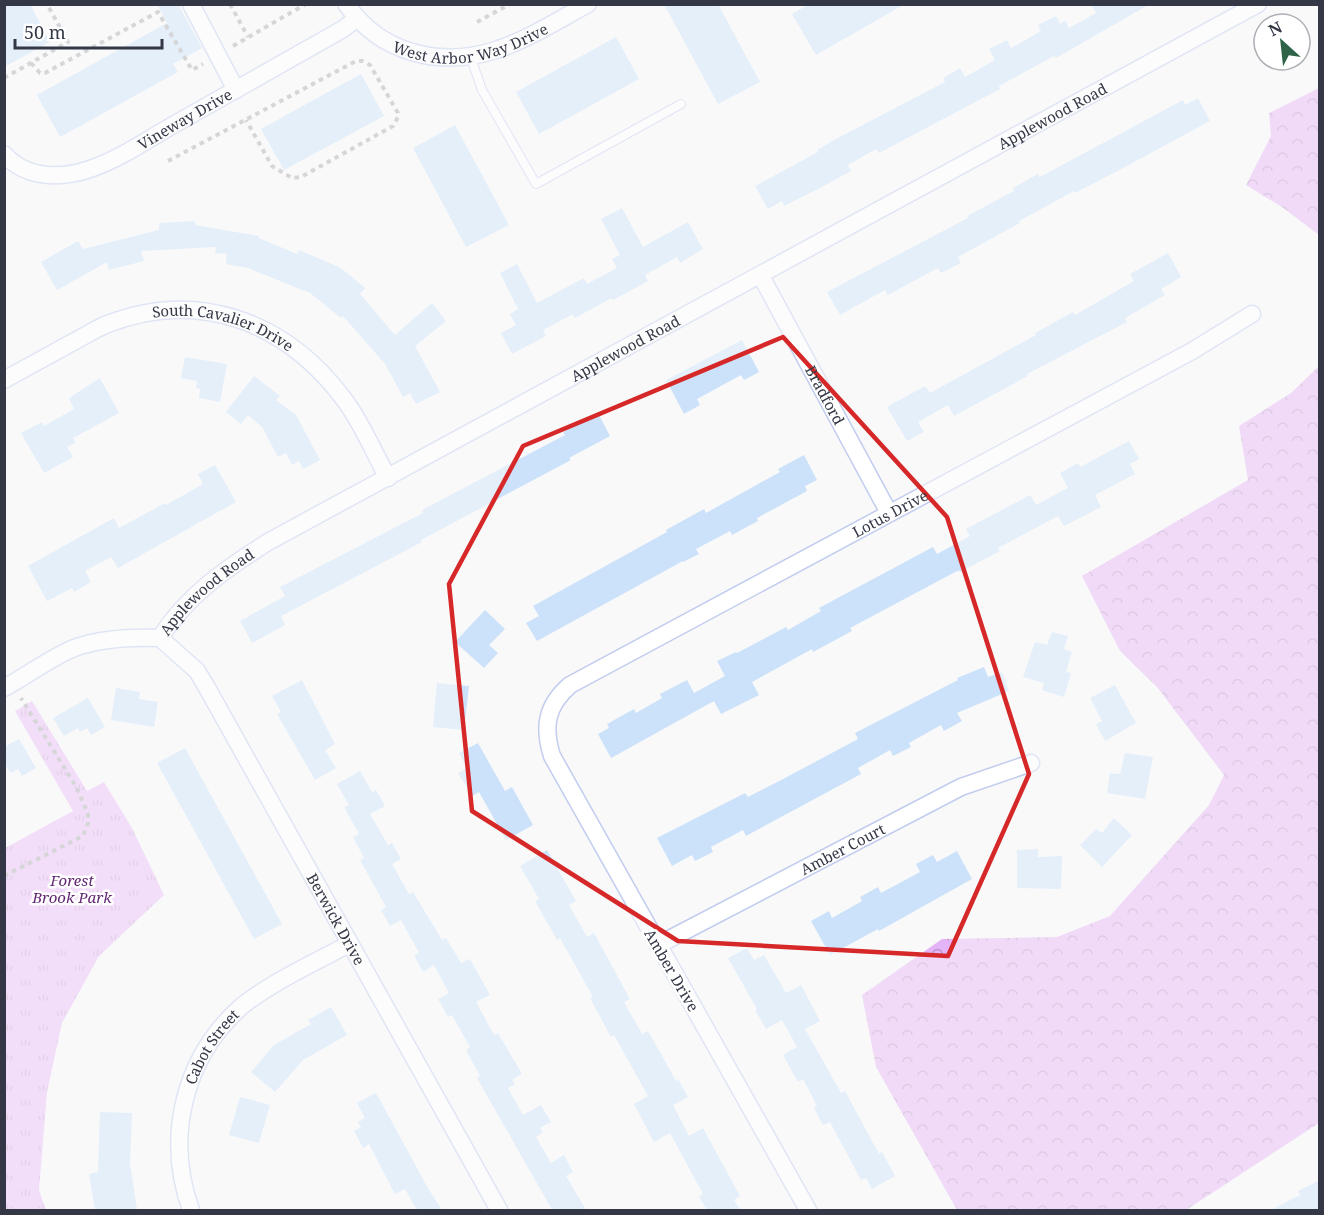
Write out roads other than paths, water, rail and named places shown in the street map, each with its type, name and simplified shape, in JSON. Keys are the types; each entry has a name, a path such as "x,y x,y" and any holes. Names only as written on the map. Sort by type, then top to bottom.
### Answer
{"street":[{"path":"191,4 236,90"},
{"name":"West Arbor Way Drive","path":"351,12 376,36 393,46 425,56 471,58 521,41 588,4"},
{"name":"Applewood Road","path":"11,690 75,648 90,643 122,639 160,638 170,621 190,601 237,562 268,542 1258,4"},
{"name":"Vineway Drive","path":"4,154 30,172 45,175 90,169 114,158 343,29 351,12"},
{"name":"Bradford","path":"761,276 889,513"},
{"name":"South Cavalier Drive","path":"4,380 104,326 133,316 180,310 232,317 258,326 282,339 322,370 346,400 388,478"},
{"name":"Lotus Drive","path":"546,727 556,700 570,685 1192,351 1252,314"},
{"name":"Berwick Drive","path":"160,638 197,671 206,686 499,1210"},
{"name":"Amber Drive","path":"546,727 546,739 552,756 808,1210"},
{"name":"Amber Court","path":"658,945 961,787 1031,763"},
{"name":"Cabot Street","path":"190,1210 180,1169 178,1130 182,1105 192,1074 208,1045 230,1019 258,995 349,944"}],"lane":[{"path":"471,58 482,90 536,184 681,104"}],"park label":[{"name":"Forest Brook Park","path":"72,888"}]}
